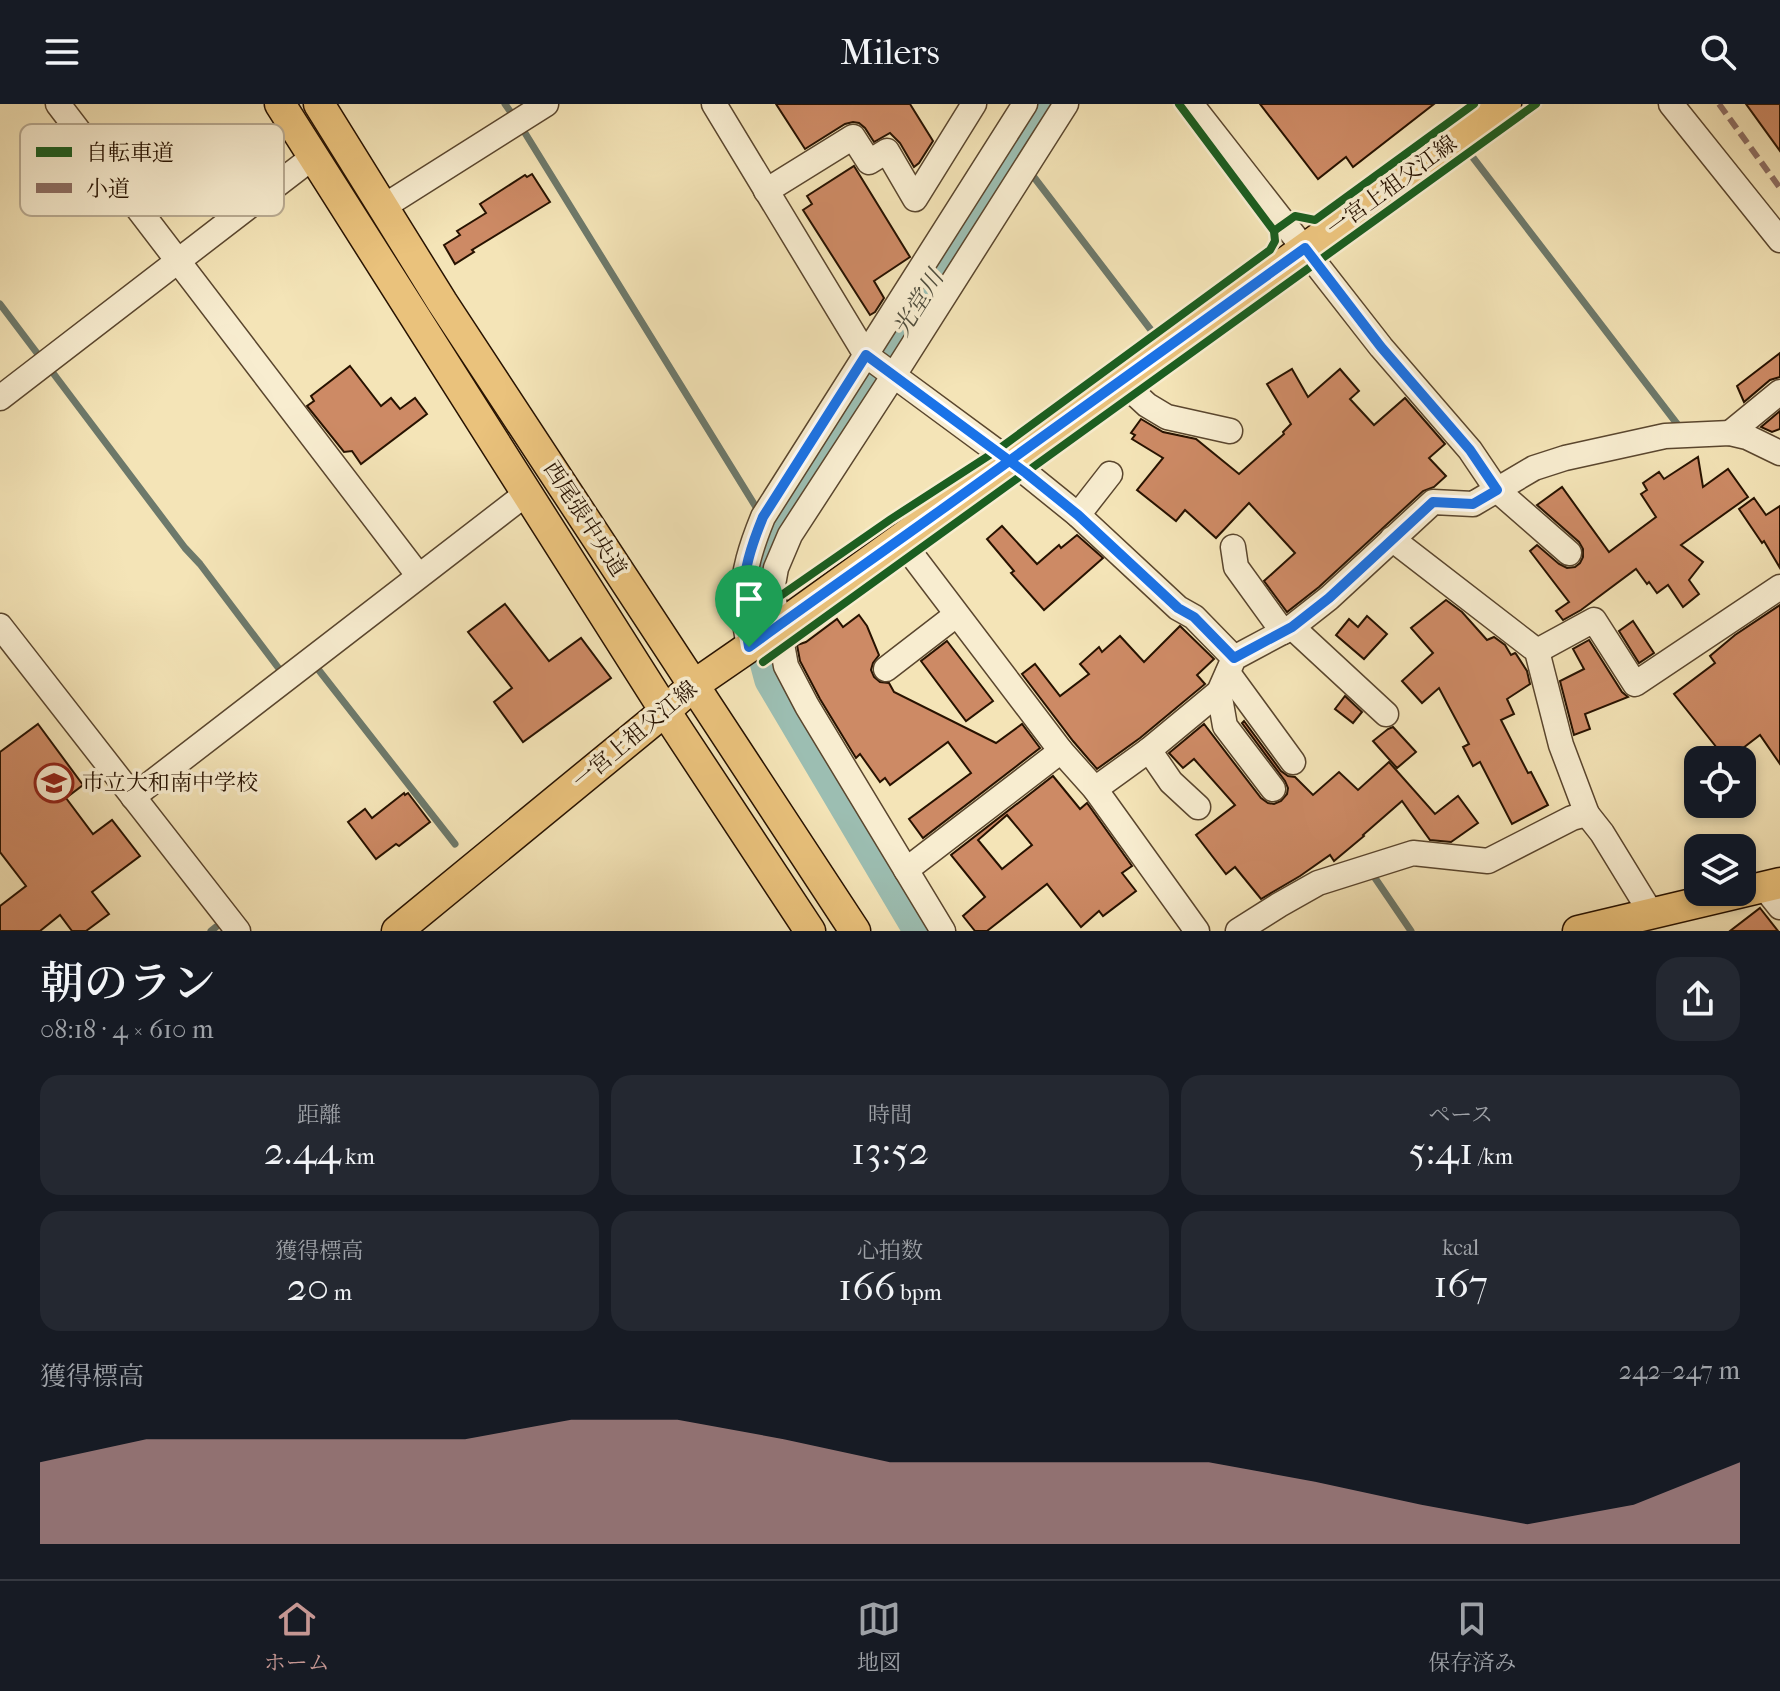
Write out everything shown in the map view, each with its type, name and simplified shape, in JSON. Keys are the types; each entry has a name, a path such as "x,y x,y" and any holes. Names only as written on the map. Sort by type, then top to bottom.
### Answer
{"main road":[{"name":"西尾張中央道","path":"280,104 665,711 810,931"},
{"name":"西尾張中央道","path":"319,104 442,302 855,931"},
{"name":"一宮上祖父江線","path":"397,931 694,685 1506,104"},
{"path":"1578,931 1651,913 1775,892"}],"street":[{"path":"58,104 73,124"},
{"path":"383,207 546,104"},
{"path":"714,104 868,356 1010,460 1078,515 1178,608 1194,617 1227,675 1293,762"},
{"path":"766,191 853,137 869,162 887,151 915,199 974,104"},
{"path":"943,931 786,666 743,606 743,584 753,542 763,517 868,356 1025,104"},
{"path":"763,637 776,568 790,535 1066,104"},
{"path":"1191,104 1381,347 1470,450 1497,490 1569,553"},
{"path":"1671,104 1780,240"},
{"path":"952,140 988,162"},
{"path":"284,179 313,157"},
{"path":"144,216 418,575"},
{"path":"0,398 236,216"},
{"path":"1121,381 1147,405 1167,417 1230,431"},
{"path":"1730,433 1780,392"},
{"path":"1095,789 1149,750 1227,675 1329,598 1433,502 1473,504 1534,468 1665,436 1730,433 1747,437 1780,453"},
{"path":"1078,515 1110,474"},
{"path":"133,797 527,493"},
{"path":"900,539 1061,751 1095,789 1197,931"},
{"path":"1392,539 1537,651 1561,745 1587,814 1651,913"},
{"path":"1233,547 1236,567 1288,629 1386,714"},
{"path":"1537,651 1594,620 1635,684 1780,587"},
{"path":"886,669 956,615"},
{"path":"0,626 238,931"},
{"path":"1227,675 1225,726 1273,789"},
{"path":"1149,750 1171,782 1198,807"},
{"path":"906,870 1061,751"},
{"path":"1238,931 1318,883 1413,853 1488,861 1572,818 1587,814"}],"building":[{"path":"776,104 910,104 933,141 914,167 900,143 890,133 874,142 865,128 853,122 805,149"},
{"path":"1260,104 1434,104 1353,167 1346,157 1318,179"},
{"path":"1746,104 1780,104 1780,151"},
{"path":"854,166 910,257 874,281 884,298 870,315 803,210 812,204 807,196"},
{"path":"532,174 550,202 472,250 474,252 455,264 444,245 460,235 457,231 486,213 480,204 525,175"},
{"path":"1780,353 1780,377 1770,380 1744,402 1737,386"},
{"path":"350,366 381,406 391,398 400,409 415,398 427,414 361,464 352,451 344,452 307,406 314,401 311,396"},
{"path":"1292,369 1308,397 1340,369 1359,391 1350,399 1374,425 1405,398 1445,444 1429,458 1446,476 1434,487 1423,491 1319,587 1287,612 1264,581 1295,553 1249,503 1216,538 1185,510 1176,521 1137,490 1163,458 1132,439 1135,435 1131,433 1141,419 1163,432 1196,439 1239,474 1291,424 1267,384"},
{"path":"1780,411 1780,429 1772,432 1761,427"},
{"path":"1698,457 1703,487 1728,469 1748,497 1681,545 1703,562 1689,580 1699,594 1683,607 1668,585 1657,593 1636,569 1563,620 1556,611 1569,602 1530,551 1537,545 1567,568 1580,563 1583,549 1537,505 1562,487 1609,552 1656,517 1641,494 1647,490 1643,483 1659,472 1664,479"},
{"path":"1754,498 1766,515 1780,506 1780,568 1739,509"},
{"path":"1002,526 1037,564 1059,545 1061,548 1077,535 1103,558 1044,610 1011,573 1014,571 987,539"},
{"path":"1446,600 1462,612 1487,640 1494,637 1505,645 1511,655 1515,653 1527,671 1530,684 1507,699 1514,714 1501,720 1548,805 1512,824 1480,762 1473,766 1463,747 1469,744 1439,688 1422,703 1402,681 1433,653 1411,628"},
{"path":"505,604 549,661 581,638 611,678 523,742 494,702 512,688 468,632"},
{"path":"1780,605 1780,764 1760,735 1746,746 1715,746 1674,694 1715,663 1710,656"},
{"path":"859,615 879,655 871,670 880,682 889,683 894,692 996,743 1022,724 1040,748 923,838 909,819 971,773 948,742 890,785 885,778 880,782 860,754 856,758 800,661 797,645 837,619 843,627"},
{"path":"1367,616 1387,634 1364,659 1336,635 1349,619 1358,627"},
{"path":"1633,621 1654,653 1639,663 1619,631"},
{"path":"1180,626 1214,659 1197,675 1205,684 1097,769 1022,674 1035,664 1060,696 1089,674 1080,664 1099,647 1102,652 1120,636 1144,662"},
{"path":"1589,640 1628,697 1585,714 1590,729 1574,735 1560,681 1584,669 1573,649"},
{"path":"947,641 993,701 966,721 921,661"},
{"path":"1345,696 1362,712 1353,723 1335,709"},
{"path":"1244,721 1281,771 1295,777 1313,795 1339,772 1358,790 1389,762 1435,814 1458,796 1478,823 1451,842 1430,840 1402,801 1334,861 1330,855 1261,899 1235,867 1226,874 1196,835 1235,805 1194,759 1183,768 1169,753 1204,724 1261,798 1274,804 1281,801 1287,794 1285,781 1242,723"},
{"path":"38,724 83,785 66,798 93,834 112,820 140,856 92,892 109,914 86,931 72,931 60,915 40,931 0,931 0,906 26,886 0,852 0,752"},
{"path":"1393,727 1416,752 1397,768 1373,741"},
{"path":"1053,776 1080,809 1087,803 1132,866 1122,873 1136,891 1103,916 1099,911 1081,927 1047,884 987,931 975,931 963,916 985,897 951,855","holes":["1007,815 1032,845 1002,869 978,840"]},
{"path":"408,793 430,822 376,859 348,822 365,809 372,818"},
{"path":"1760,908 1778,931 1730,931"}],"waterway":[{"path":"505,104 512,114"},
{"name":"光堂川","path":"925,931 775,678 761,626 760,569 779,526 903,332 1042,104"},
{"path":"525,133 759,512"},
{"path":"1471,155 1681,429"},
{"path":"1030,172 1151,330"},
{"path":"0,304 40,357"},
{"path":"50,369 280,670"},
{"path":"314,664 455,844"},
{"path":"1375,878 1411,931"},
{"path":"211,931 216,927"}],"marked path":[{"path":"1719,104 1780,188"}],"cycle path":[{"path":"757,612 996,451 1270,250 1275,241 1274,231 1179,104"},
{"path":"1274,231 1295,216 1315,220 1474,104"},
{"path":"763,662 1536,104"}],"place":[{"name":"市立大和南中学校","path":"54,783"}],"route":[{"path":"749,647 743,584 753,542 763,517 866,355 1010,460 1078,515 1178,608 1194,617 1234,658 1292,627 1329,598 1433,502 1473,504 1497,490 1470,450 1381,347 1305,248 1121,381 1010,460 778,627 749,647"}]}
